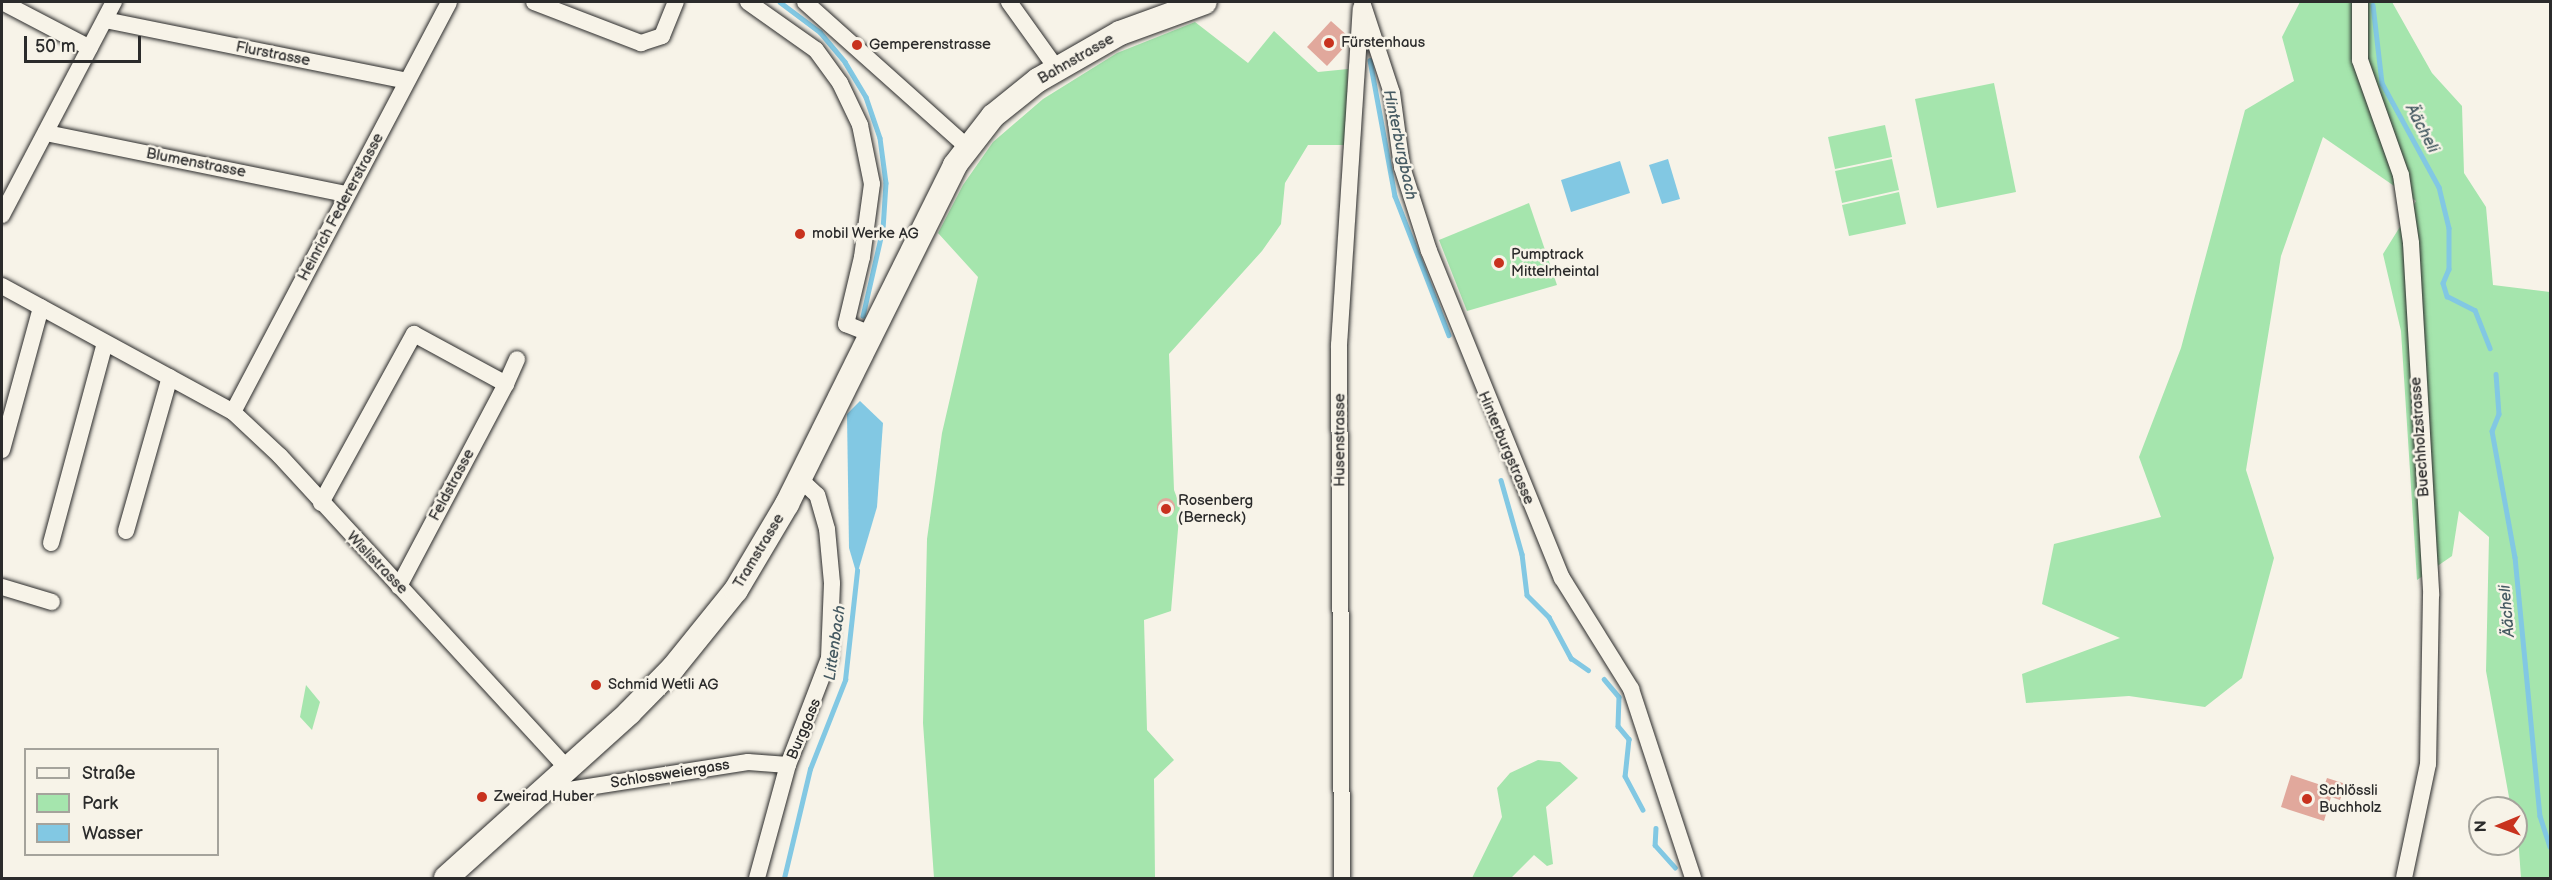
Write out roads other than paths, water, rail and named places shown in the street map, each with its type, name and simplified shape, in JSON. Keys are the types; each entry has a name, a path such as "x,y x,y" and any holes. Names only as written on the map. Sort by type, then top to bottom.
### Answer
{"main road":[{"name":"Bahnstrasse","path":"967,147 993,116 1057,69 1120,33 1205,2"},
{"name":"Tramstrasse","path":"446,879 649,694 712,622 756,559 800,479 967,147"}],"street":[{"path":"2,2 90,48"},
{"path":"2,215 114,2"},
{"name":"Heinrich Federerstrasse","path":"233,412 449,2"},
{"path":"534,2 641,43 662,36 676,2"},
{"path":"748,2 816,50 840,83 860,126 872,184 862,257 846,324 871,334"},
{"path":"805,2 967,147"},
{"path":"1009,2 1057,69"},
{"name":"Husenstrasse","path":"1342,879 1339,345 1362,2"},
{"name":"Hinterburgstrasse","path":"1362,2 1392,93 1402,167 1433,261 1562,578 1631,689 1693,879"},
{"name":"Buechholzstrasse","path":"2361,2 2360,60 2401,175 2411,243 2431,595 2428,764 2404,879"},
{"name":"Flurstrasse","path":"105,20 406,81"},
{"name":"Blumenstrasse","path":"46,133 347,194"},
{"name":"Wislistrasse","path":"2,286 233,412 399,586 560,777"},
{"path":"2,450 41,307"},
{"path":"321,503 416,329 506,384"},
{"path":"51,543 105,343"},
{"name":"Feldstrasse","path":"399,586 517,359"},
{"path":"126,531 170,376"},
{"name":"Burggass","path":"757,879 788,765 824,679 832,621 827,529 817,495 800,479"},
{"path":"2,587 52,602"},
{"name":"Schlossweiergass","path":"560,777 569,790 748,762 788,765"}],"water":[{"path":"1668,159 1680,199 1662,204 1649,165"},
{"path":"1620,161 1630,193 1571,212 1561,180"},
{"path":"860,401 883,423 877,507 857,575 849,548 847,414"}],"waterway":[{"name":"Littenbach","path":"780,2 820,32 845,62 866,97 880,138 886,183 883,229 863,316"},
{"name":"Äächeli","path":"2373,5 2382,83 2439,187 2449,228 2449,269 2443,283 2447,296 2475,310 2490,348"},
{"name":"Hinterburgbach","path":"1370,60 1395,196 1449,335"},
{"name":"Äächeli","path":"2496,374 2499,414 2492,431 2515,557 2540,816 2550,846"},
{"name":"Hinterburgbach","path":"1501,480 1522,554 1527,595 1549,617 1571,658 1588,670"},
{"name":"Littenbach","path":"784,878 810,769 845,680 857,571"},
{"name":"Hinterburgbach","path":"1604,679 1619,697 1618,726 1629,739 1625,776 1643,810"},
{"name":"Hinterburgbach","path":"1656,828 1655,845 1675,867"}],"place":[{"name":"Fürstenhaus","path":"1329,43"},
{"name":"Gemperenstrasse","path":"857,45"},
{"name":"mobil Werke AG","path":"800,234"},
{"name":"Pumptrack Mittelrheintal","path":"1499,263"},
{"name":"Rosenberg (Berneck)","path":"1166,509"},
{"name":"Schmid Wetli AG","path":"596,685"},
{"name":"Zweirad Huber","path":"482,797"},
{"name":"Schlössli Buchholz","path":"2307,799"}]}
